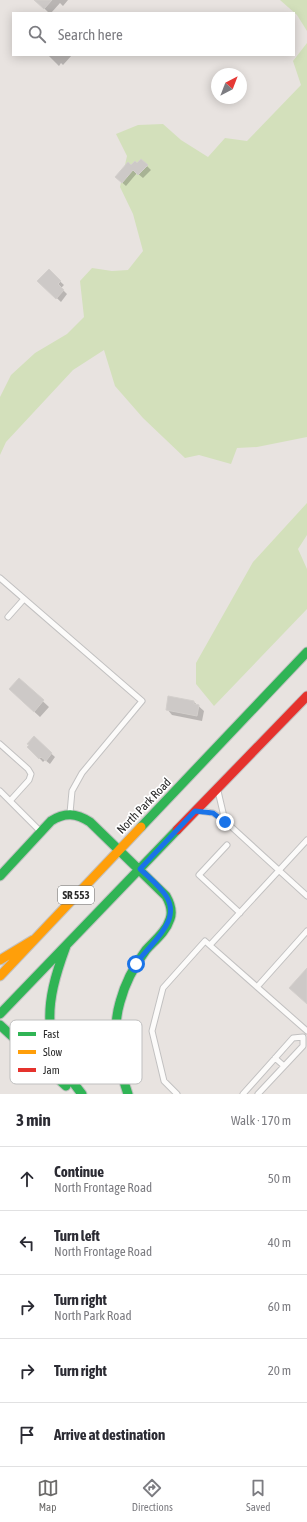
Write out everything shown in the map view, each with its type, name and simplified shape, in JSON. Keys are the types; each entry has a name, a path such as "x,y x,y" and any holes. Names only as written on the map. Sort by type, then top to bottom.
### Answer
{"main road":[{"name":"North Park Road","path":"0,976 307,652"},
{"path":"140,869 307,696"},
{"path":"0,876 50,821 58,815 70,814 81,816 90,822 164,893 169,901 171,910 170,919 166,928 144,953 129,976 122,990 116,1020"},
{"name":"SR 553","path":"0,1014 140,869"},
{"path":"0,960 33,940"},
{"path":"49,1020 50,996 66,946"},
{"path":"0,1025 10,1034"},
{"path":"64,1084 73,1094"},
{"path":"73,1084 82,1094"},
{"path":"124,1084 128,1094"}],"lane":[{"path":"0,578 142,701 82,772 72,791 70,814"},
{"path":"8,618 24,599"},
{"path":"0,744 28,769 31,774 29,780 10,801"},
{"path":"217,788 225,822"},
{"path":"0,791 40,832"},
{"path":"195,811 213,813 225,822 307,896"},
{"path":"210,945 307,840"},
{"path":"227,845 199,875 240,913"},
{"path":"257,987 307,931"},
{"path":"177,1094 164,1081 152,1031 163,988 205,941 257,987 306,1034"},
{"path":"243,1094 293,1038 306,1034"},
{"path":"258,1094 303,1046 306,1034"},
{"path":"275,1058 284,1066"}],"green space":[{"path":"280,0 307,0 307,31 295,12"},
{"path":"307,43 307,437 257,447 237,448 231,464 199,455 185,458 143,418 115,386 104,350 73,370 6,442 0,455 0,397 11,375 35,353 67,334 84,317 80,281 92,268 112,271 128,270 143,251 133,214 120,187 127,156 116,134 138,125 163,124 181,140 208,157 225,138 247,141 301,85 293,61"},
{"path":"307,503 307,535 298,549 307,569 307,609 214,706 196,684 196,663 253,562"}],"building":[{"path":"34,0 52,0 44,9"},
{"path":"141,159 148,165 138,175 133,170 122,183 115,177 128,162 131,165 135,161 137,163"},
{"path":"49,269 61,281 58,284 64,290 56,299 37,281"},
{"path":"19,678 44,700 34,712 9,689"},
{"path":"168,696 194,701 194,704 199,705 197,716 166,710"},
{"path":"34,736 52,753 46,761 41,757 39,759 27,747 29,745 27,744"},
{"path":"307,968 307,1004 289,988"}],"traffic: fast":[{"path":"141,827 307,652"},
{"path":"0,876 51,821 61,816 75,815 90,822 166,896 171,910 171,916 168,924 163,932 146,950 127,981 120,1002 116,1020"},
{"path":"0,1014 177,830"},
{"path":"50,1020 50,1005 53,987 66,946"},
{"path":"0,1025 10,1034"},
{"path":"75,1084 82,1094"},
{"path":"125,1084 128,1094"}],"traffic: slow":[{"path":"0,976 141,827"},
{"path":"0,960 33,940"}],"traffic: jam":[{"path":"177,830 307,696"}],"route":[{"path":"136,964 166,928 170,919 171,910 169,901 164,893 140,869 195,811 213,813 225,822"}]}
